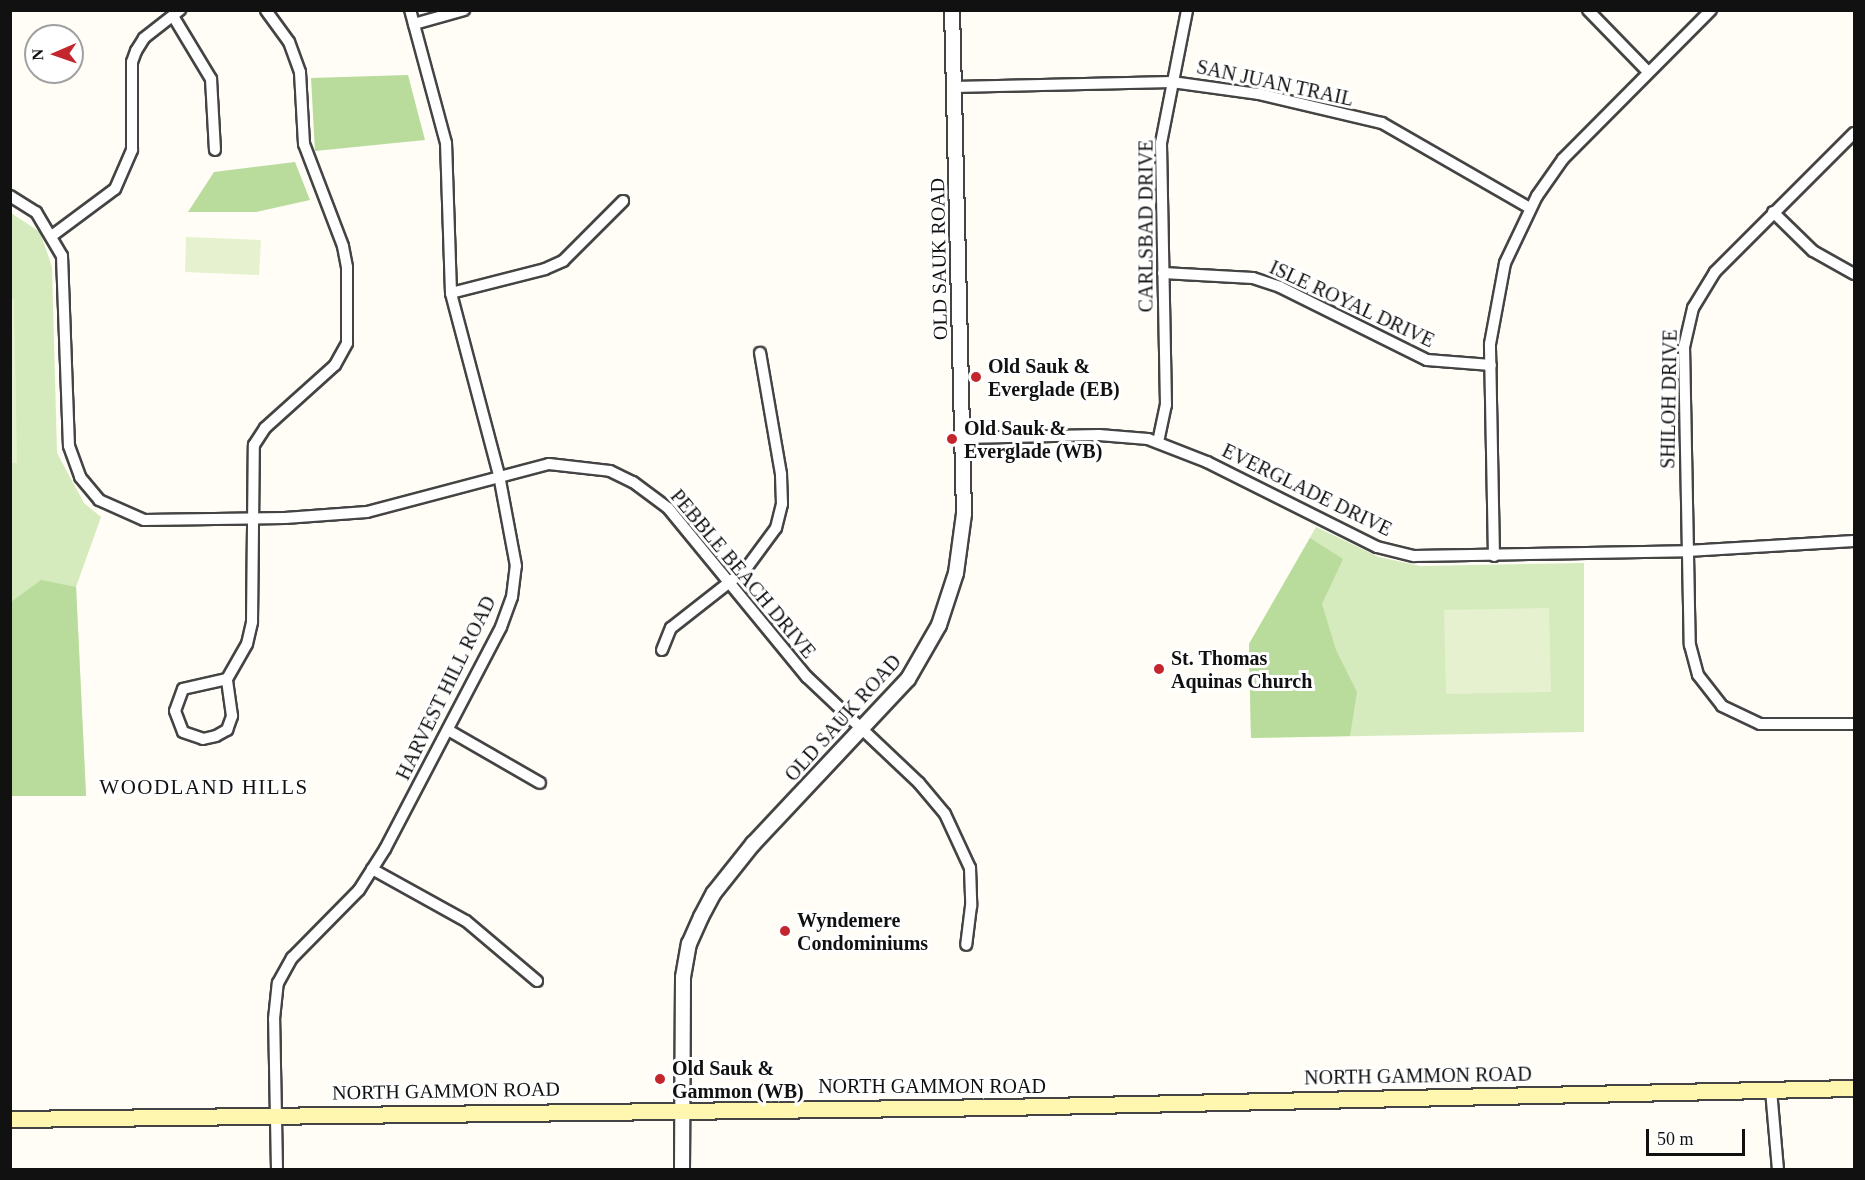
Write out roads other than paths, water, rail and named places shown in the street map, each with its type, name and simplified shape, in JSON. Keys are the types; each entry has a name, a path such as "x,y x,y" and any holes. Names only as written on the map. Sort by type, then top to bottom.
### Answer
{"main road":[{"name":"NORTH GAMMON ROAD","path":"10,1119 680,1109 1003,1107 1854,1088"}],"street":[{"path":"227,679 183,689 175,711 183,732 203,739 227,730 231,716 227,679 248,644 252,622 251,457 258,436 335,365 348,343 347,267 343,246 304,144 300,72 289,42 266,10"},
{"name":"HARVEST HILL ROAD","path":"277,1170 274,1019 278,984 292,958 345,906 372,869 501,627 512,597 516,566 513,537 499,475 451,293 446,143 410,10"},
{"path":"414,24 464,10"},
{"name":"OLD SAUK ROAD","path":"682,1170 680,1109 683,977 689,944 701,917 714,893 753,844 903,686 925,654 950,594 963,530 963,438 952,10"},
{"path":"1588,10 1648,72"},
{"path":"1494,555 1491,365 1497,287 1530,208 1563,159 1711,10"},
{"name":"CARLSBAD DRIVE","path":"1158,442 1166,405 1161,143 1187,11"},
{"path":"53,235 115,189 132,150 132,62 144,38 176,13 211,79 216,150"},
{"name":"SAN JUAN TRAIL","path":"954,87 1172,82 1212,85 1382,123 1530,208"},
{"name":"SHILOH DRIVE","path":"1854,133 1715,272 1688,323 1684,346 1688,551 1693,660 1710,694 1730,712 1760,724 1854,724"},
{"name":"PEBBLE BEACH DRIVE","path":"10,196 36,212 53,235 62,256 69,447 80,477 99,500 144,520 252,519 367,512 499,475 566,463 618,474 668,508 807,677 935,800 957,832 970,868 972,888 966,945"},
{"path":"451,293 534,272 563,261 622,201"},
{"path":"1773,212 1813,250 1854,274"},
{"name":"ISLE ROYAL DRIVE","path":"1163,273 1253,278 1280,287 1427,360 1491,365"},
{"path":"662,650 671,628 729,584 771,540 782,504 760,353"},
{"name":"EVERGLADE DRIVE","path":"963,438 1099,435 1158,442 1207,462 1377,547 1414,556 1688,551 1854,541"},
{"path":"447,730 540,783"},
{"path":"372,869 472,925 537,981"},
{"path":"1771,1090 1778,1170"}],"place":[{"name":"Old Sauk & Everglade (EB)","path":"976,377"},
{"name":"Old Sauk & Everglade (WB)","path":"952,439"},
{"name":"St. Thomas Aquinas Church","path":"1159,669"},
{"name":"Wyndemere Condominiums","path":"785,931"},
{"name":"Old Sauk & Gammon (WB)","path":"660,1079"}],"district":[{"name":"WOODLAND HILLS","path":"204,787"}]}
